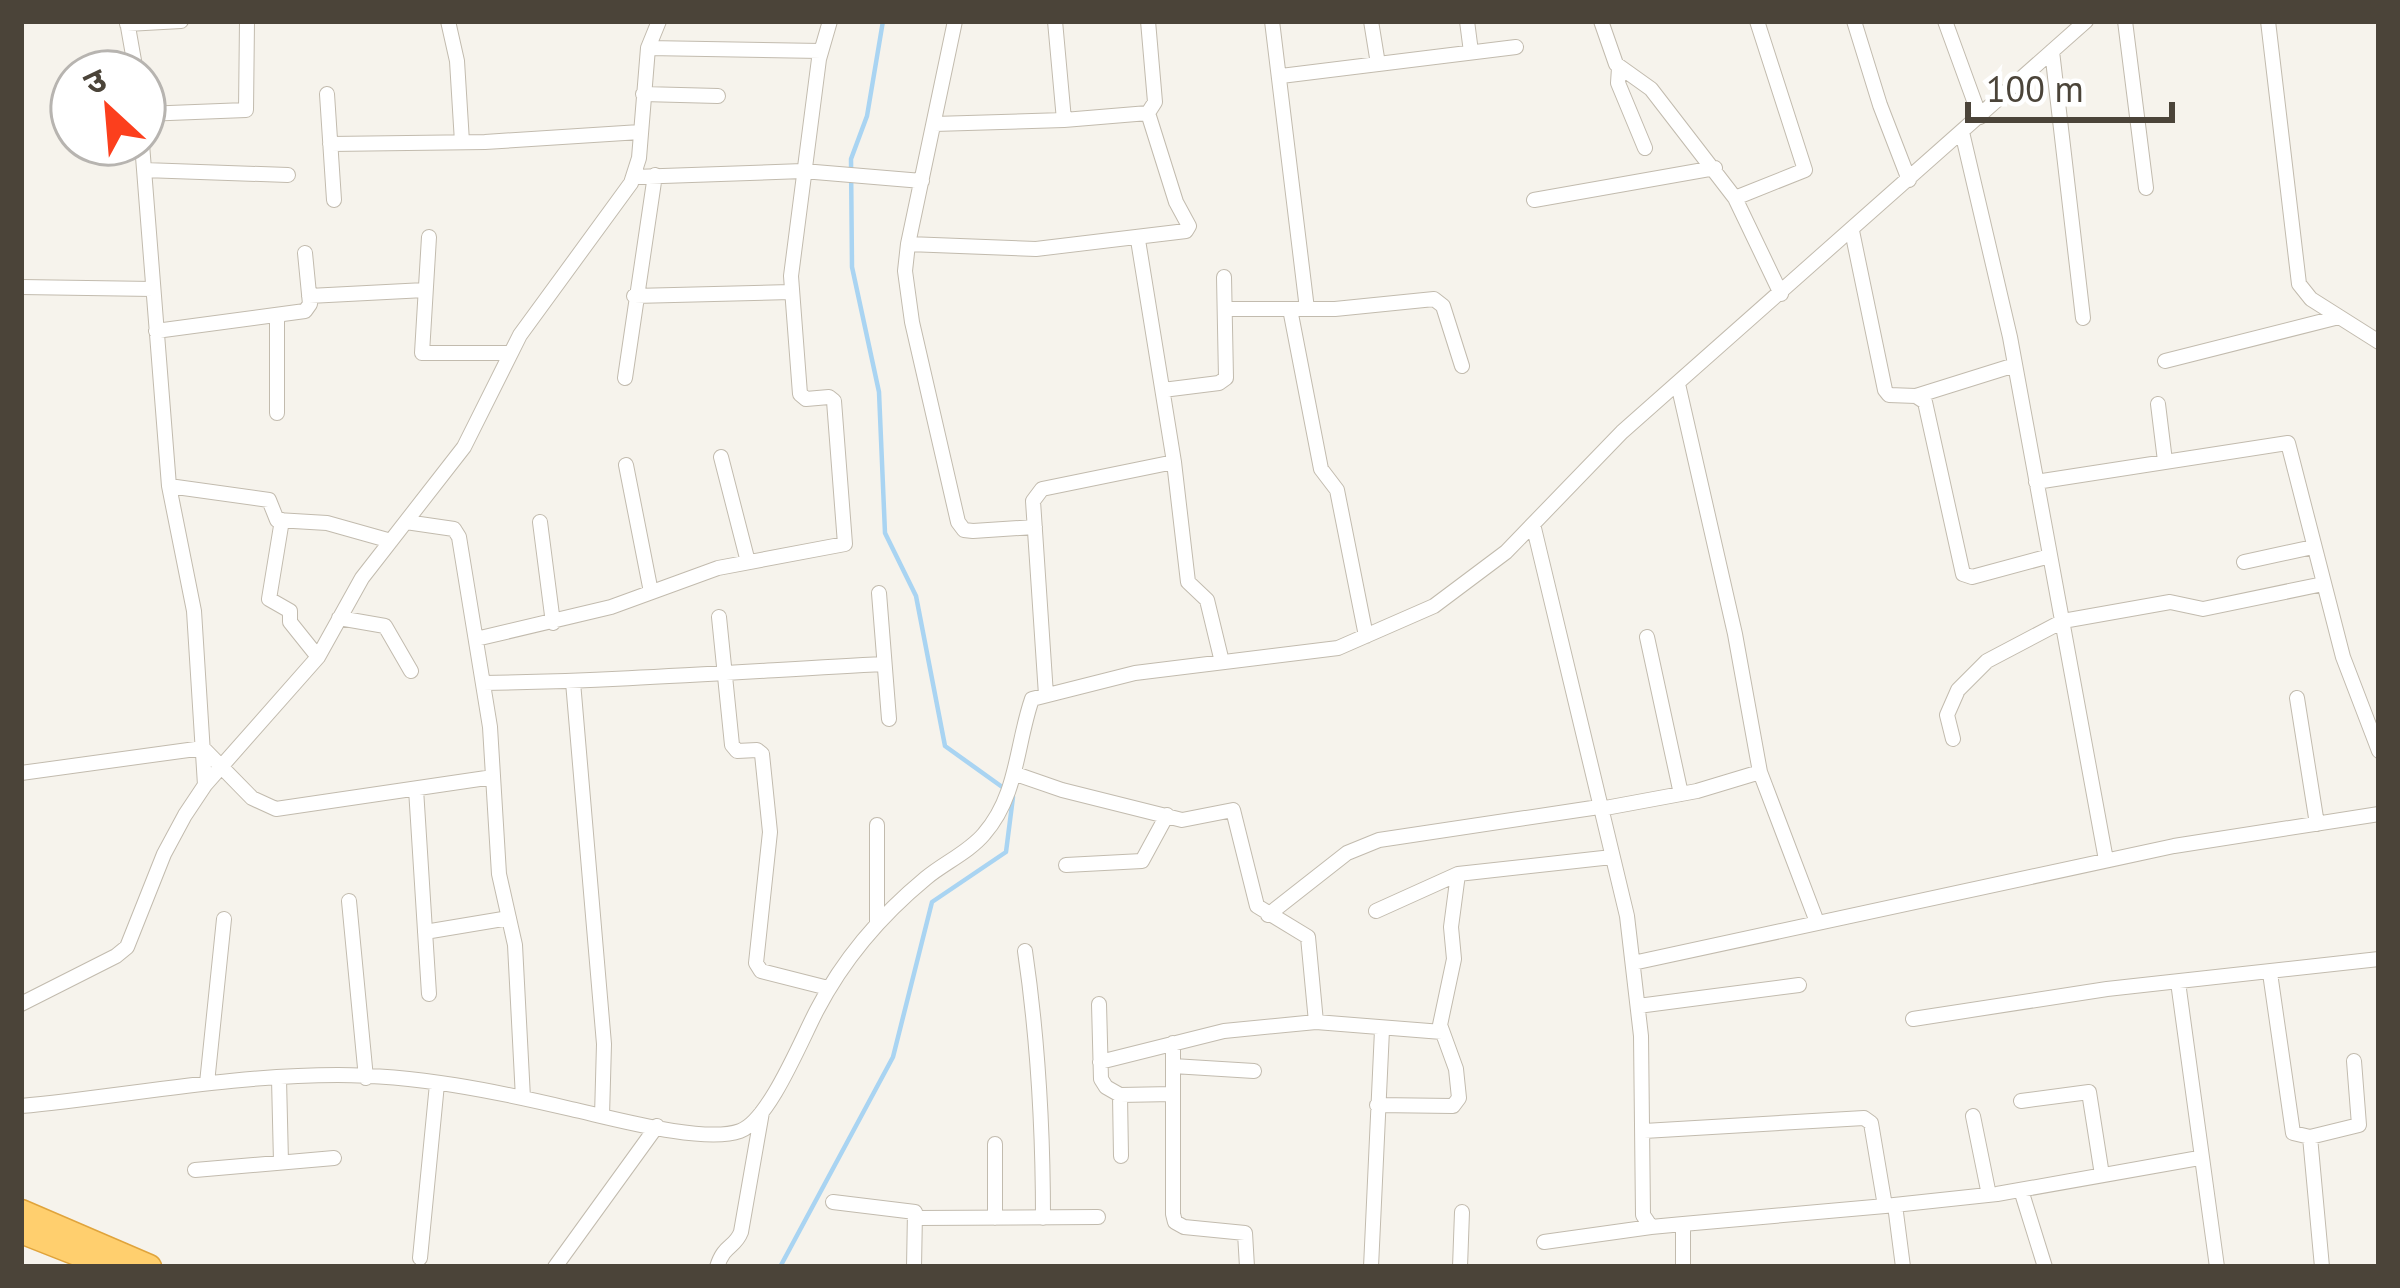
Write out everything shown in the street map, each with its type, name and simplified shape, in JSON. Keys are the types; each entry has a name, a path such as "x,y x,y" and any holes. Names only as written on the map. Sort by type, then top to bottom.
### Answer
{"highway":[{"path":"21,1212 149,1267"},
{"path":"21,1232 112,1267"}],"street":[{"path":"127,23 181,21"},
{"path":"168,113 246,110 247,21"},
{"path":"448,21 457,61 462,142"},
{"path":"21,1004 127,947 173,835 205,785 318,657 362,578 473,431 510,352 634,177 648,48 659,21"},
{"path":"476,639 553,623 690,576 842,546 847,540 835,401 806,399 800,394 790,292 802,171 820,52 830,21"},
{"path":"955,21 908,244 908,297 958,522 964,530 974,531 1035,527"},
{"path":"1055,21 1064,120"},
{"path":"934,124 1148,112 1155,102 1148,21"},
{"path":"1272,21 1307,309"},
{"path":"1371,21 1378,64"},
{"path":"1466,21 1472,52"},
{"path":"1600,21 1619,68 1618,83 1645,148"},
{"path":"1735,198 1805,170 1757,21"},
{"path":"1854,21 1909,180"},
{"path":"1945,21 1980,117"},
{"path":"2061,21 2068,38"},
{"path":"21,1106 207,1083 365,1078 489,1089 721,1137 748,1128 785,1076 840,966 926,878 984,834 1015,777 1032,699 1135,673 1338,648 1434,606 1506,552 1622,432 2086,21"},
{"path":"2126,21 2146,188"},
{"path":"2268,21 2296,274 2304,293 2379,342"},
{"path":"1281,76 1516,46"},
{"path":"648,48 820,52"},
{"path":"2052,52 2083,318"},
{"path":"1619,68 1651,89 1715,168 1735,198 1781,294"},
{"path":"326,94 334,200"},
{"path":"643,94 718,96"},
{"path":"908,244 1036,249 1186,232 1190,226 1176,202 1148,112"},
{"path":"330,144 640,132"},
{"path":"1962,133 2015,364 2106,860"},
{"path":"1534,200 1715,168"},
{"path":"205,785 194,611 169,486 144,170 288,175"},
{"path":"634,177 802,171 922,181"},
{"path":"625,378 655,175"},
{"path":"1852,231 1885,390 1894,396 1916,396 2015,364"},
{"path":"429,237 422,353 510,352"},
{"path":"1138,240 1174,462 1187,583 1207,600 1222,662"},
{"path":"156,331 304,311 309,296 305,253"},
{"path":"1163,390 1219,383 1226,378 1224,278"},
{"path":"21,286 153,289"},
{"path":"309,296 425,290"},
{"path":"634,296 790,292"},
{"path":"1226,309 1307,309 1434,299 1443,306 1462,366"},
{"path":"1289,309 1321,470 1337,490 1366,636"},
{"path":"277,314 277,412"},
{"path":"2165,361 2339,317"},
{"path":"1678,384 1736,634 1760,772 1817,922"},
{"path":"1916,396 1928,410 1963,574 1972,577 2050,556"},
{"path":"2158,404 2165,461"},
{"path":"2036,482 2288,442 2343,657 2379,751"},
{"path":"721,457 748,562"},
{"path":"1046,695 1033,501 1042,489 1174,462"},
{"path":"626,465 651,592"},
{"path":"169,486 269,500 274,518 327,523 391,541"},
{"path":"282,520 268,599 290,611 291,623 318,657"},
{"path":"540,521 553,623"},
{"path":"406,522 458,532 483,683 499,874 515,945 523,1098"},
{"path":"1533,524 1627,916 1638,1006 1643,1214 1652,1227"},
{"path":"2244,562 2314,547"},
{"path":"1953,740 1947,716 1958,690 1987,661 2063,621 2170,602 2204,609 2324,584"},
{"path":"879,593 889,719"},
{"path":"719,616 731,746 762,754 770,826 756,963 761,971 828,988"},
{"path":"339,618 385,626 411,671"},
{"path":"1647,637 1681,794"},
{"path":"483,683 645,680 884,664"},
{"path":"573,682 604,1044 602,1115"},
{"path":"2297,698 2317,824"},
{"path":"203,748 251,798 276,809 493,777"},
{"path":"21,773 203,748"},
{"path":"1268,915 1347,853 1379,840 1681,794 1760,772"},
{"path":"1015,777 1187,820 1233,810 1257,907 1307,937 1316,1022"},
{"path":"416,789 429,994"},
{"path":"1634,963 2106,860 2379,814"},
{"path":"1066,865 1142,862 1167,815"},
{"path":"877,825 877,923"},
{"path":"1376,910 1458,874 1612,857"},
{"path":"1377,1106 1458,1103 1457,1074 1441,1018 1454,959 1451,927 1458,874"},
{"path":"349,901 365,1078"},
{"path":"425,932 509,918"},
{"path":"207,1083 224,919"},
{"path":"1024,951 1035,1021 1043,1218"},
{"path":"1913,1019 2107,989 2379,958"},
{"path":"2270,973 2290,1128 2299,1136 2359,1125 2354,1060"},
{"path":"2177,982 2217,1267"},
{"path":"1638,1006 1799,985"},
{"path":"1099,1004 1102,1084 1120,1095 1173,1094"},
{"path":"1100,1062 1224,1031 1316,1022 1442,1032"},
{"path":"1371,1267 1382,1030"},
{"path":"1173,1043 1175,1222 1245,1233 1247,1267"},
{"path":"1173,1066 1254,1071"},
{"path":"279,1079 281,1162"},
{"path":"420,1258 436,1084"},
{"path":"2021,1101 2089,1092 2102,1175"},
{"path":"1120,1095 1121,1156"},
{"path":"717,1267 723,1249 741,1232 763,1107"},
{"path":"1973,1116 1989,1195"},
{"path":"1644,1131 1864,1118 1876,1138 1903,1267"},
{"path":"555,1267 656,1126"},
{"path":"2310,1137 2322,1267"},
{"path":"995,1144 995,1218"},
{"path":"195,1170 334,1158"},
{"path":"1544,1242 1989,1195 2199,1158"},
{"path":"2021,1190 2045,1267"},
{"path":"833,1202 909,1209 917,1218 914,1267"},
{"path":"1460,1267 1462,1212"},
{"path":"917,1218 1098,1217"},
{"path":"1683,1224 1683,1267"}],"waterway":[{"path":"883,21 867,116 851,159 852,267 879,392 885,533 916,596 945,746 1005,789"},
{"path":"780,1267 893,1057 932,902 1006,852 1013,797"}]}
